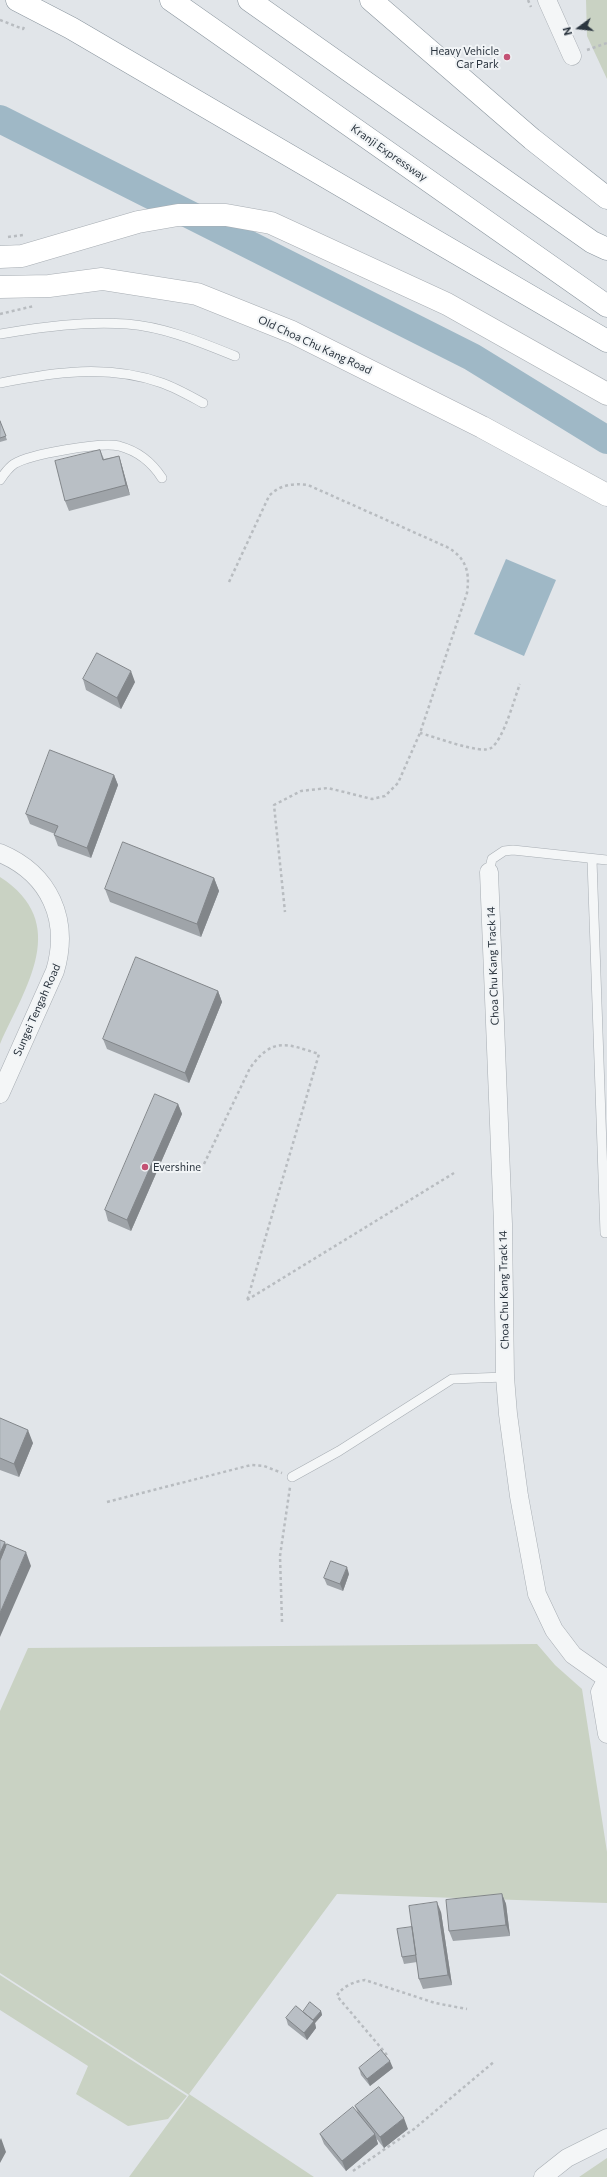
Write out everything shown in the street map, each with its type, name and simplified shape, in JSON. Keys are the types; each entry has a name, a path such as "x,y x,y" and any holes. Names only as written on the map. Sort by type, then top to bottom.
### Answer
{"main road":[{"path":"2,0 23,4 71,28 607,341"},
{"name":"Kranji Expressway","path":"171,0 607,306"},
{"path":"249,0 592,242 607,249"},
{"path":"371,0 532,139 607,198"},
{"path":"0,257 22,256 138,222 178,215 226,215 271,223 447,304 607,394"},
{"name":"Old Choa Chu Kang Road","path":"0,287 49,286 102,279 197,294 299,335 482,428 607,495"}],"street":[{"path":"547,0 572,56"},
{"name":"Sungei Tengah Road","path":"0,853 19,862 33,874 43,886 52,902 59,921 61,938 60,956 55,971 0,1094"},
{"name":"Choa Chu Kang Track 14","path":"489,872 502,1224 505,1377 508,1414 519,1496 537,1594 554,1630 573,1655 607,1679 600,1692 607,1734"},
{"path":"543,2177 567,2158 607,2138"}],"lane":[{"path":"0,334 49,326 91,323 128,324 189,338 235,356"},
{"path":"0,383 53,372 81,370 112,371 162,383 203,403"},
{"path":"0,480 16,463 38,456 96,445 118,446 136,453 152,462 162,478"},
{"path":"489,872 492,859 504,851 513,850 592,860 607,860"},
{"path":"592,860 605,1233"},
{"path":"292,1477 339,1451 452,1379 505,1377"}],"path":[{"path":"592,47 607,42"},
{"path":"0,314 38,305"},
{"path":"229,582 269,496 274,490 293,484 308,485 458,554 465,565 469,578 467,593 420,733 398,783 385,796 372,799 328,788 301,791 274,805 285,912"},
{"path":"420,733 479,750 490,749 498,741 520,684"},
{"path":"204,1164 250,1068 260,1054 273,1046 290,1045 319,1054 247,1301 454,1173"},
{"path":"107,1502 251,1465 264,1466 292,1477 280,1556 282,1622"},
{"path":"387,2055 337,1996 339,1990 359,1980 365,1980 435,2002 467,2009"},
{"path":"353,2171 414,2129 495,2061"}],"green space":[{"path":"586,0 607,0 607,79 587,36"},
{"path":"0,877 21,895 34,914 38,935 36,956 30,978 0,1044"},
{"path":"537,1644 555,1665 582,1689 607,1852 607,1903 337,1894 189,2094 314,2177 129,2177 189,2095 0,1973 0,1711 28,1648"},
{"path":"0,1975 187,2096 168,2119 128,2126 76,2094 88,2066 0,2010"},
{"path":"607,2158 607,2177 579,2177"}],"water":[{"path":"506,559 556,580 524,656 474,634"}],"building":[{"path":"0,421 6,436 0,438"},
{"path":"100,450 103,460 119,456 126,485 65,501 55,461"},
{"path":"97,653 131,671 117,698 83,679"},
{"path":"50,750 114,775 87,848 54,835 58,826 26,814"},
{"path":"123,842 214,878 197,924 105,889"},
{"path":"136,957 218,991 185,1073 103,1039"},
{"name":"Evershine","path":"155,1094 178,1104 127,1220 105,1210"},
{"path":"0,1418 28,1430 14,1464 0,1458"},
{"path":"0,1540 5,1542 0,1553"},
{"path":"7,1544 26,1552 0,1613 0,1561"},
{"path":"331,1561 347,1567 340,1584 324,1578"},
{"path":"502,1894 506,1925 449,1931 446,1900"},
{"path":"437,1902 448,1975 419,1979 409,1906"},
{"path":"412,1927 416,1955 402,1957 397,1929"},
{"path":"310,2002 321,2011 313,2020 303,2012"},
{"path":"296,2006 314,2021 304,2033 286,2018"},
{"path":"381,2050 390,2061 367,2079 359,2068"},
{"path":"379,2087 404,2118 380,2137 355,2106"},
{"path":"353,2107 375,2134 342,2161 320,2134"}],"waterway":[{"path":"0,119 472,357 607,440"}],"place":[{"name":"Heavy Vehicle Car Park","path":"507,57"},
{"name":"Evershine","path":"145,1167"}]}
